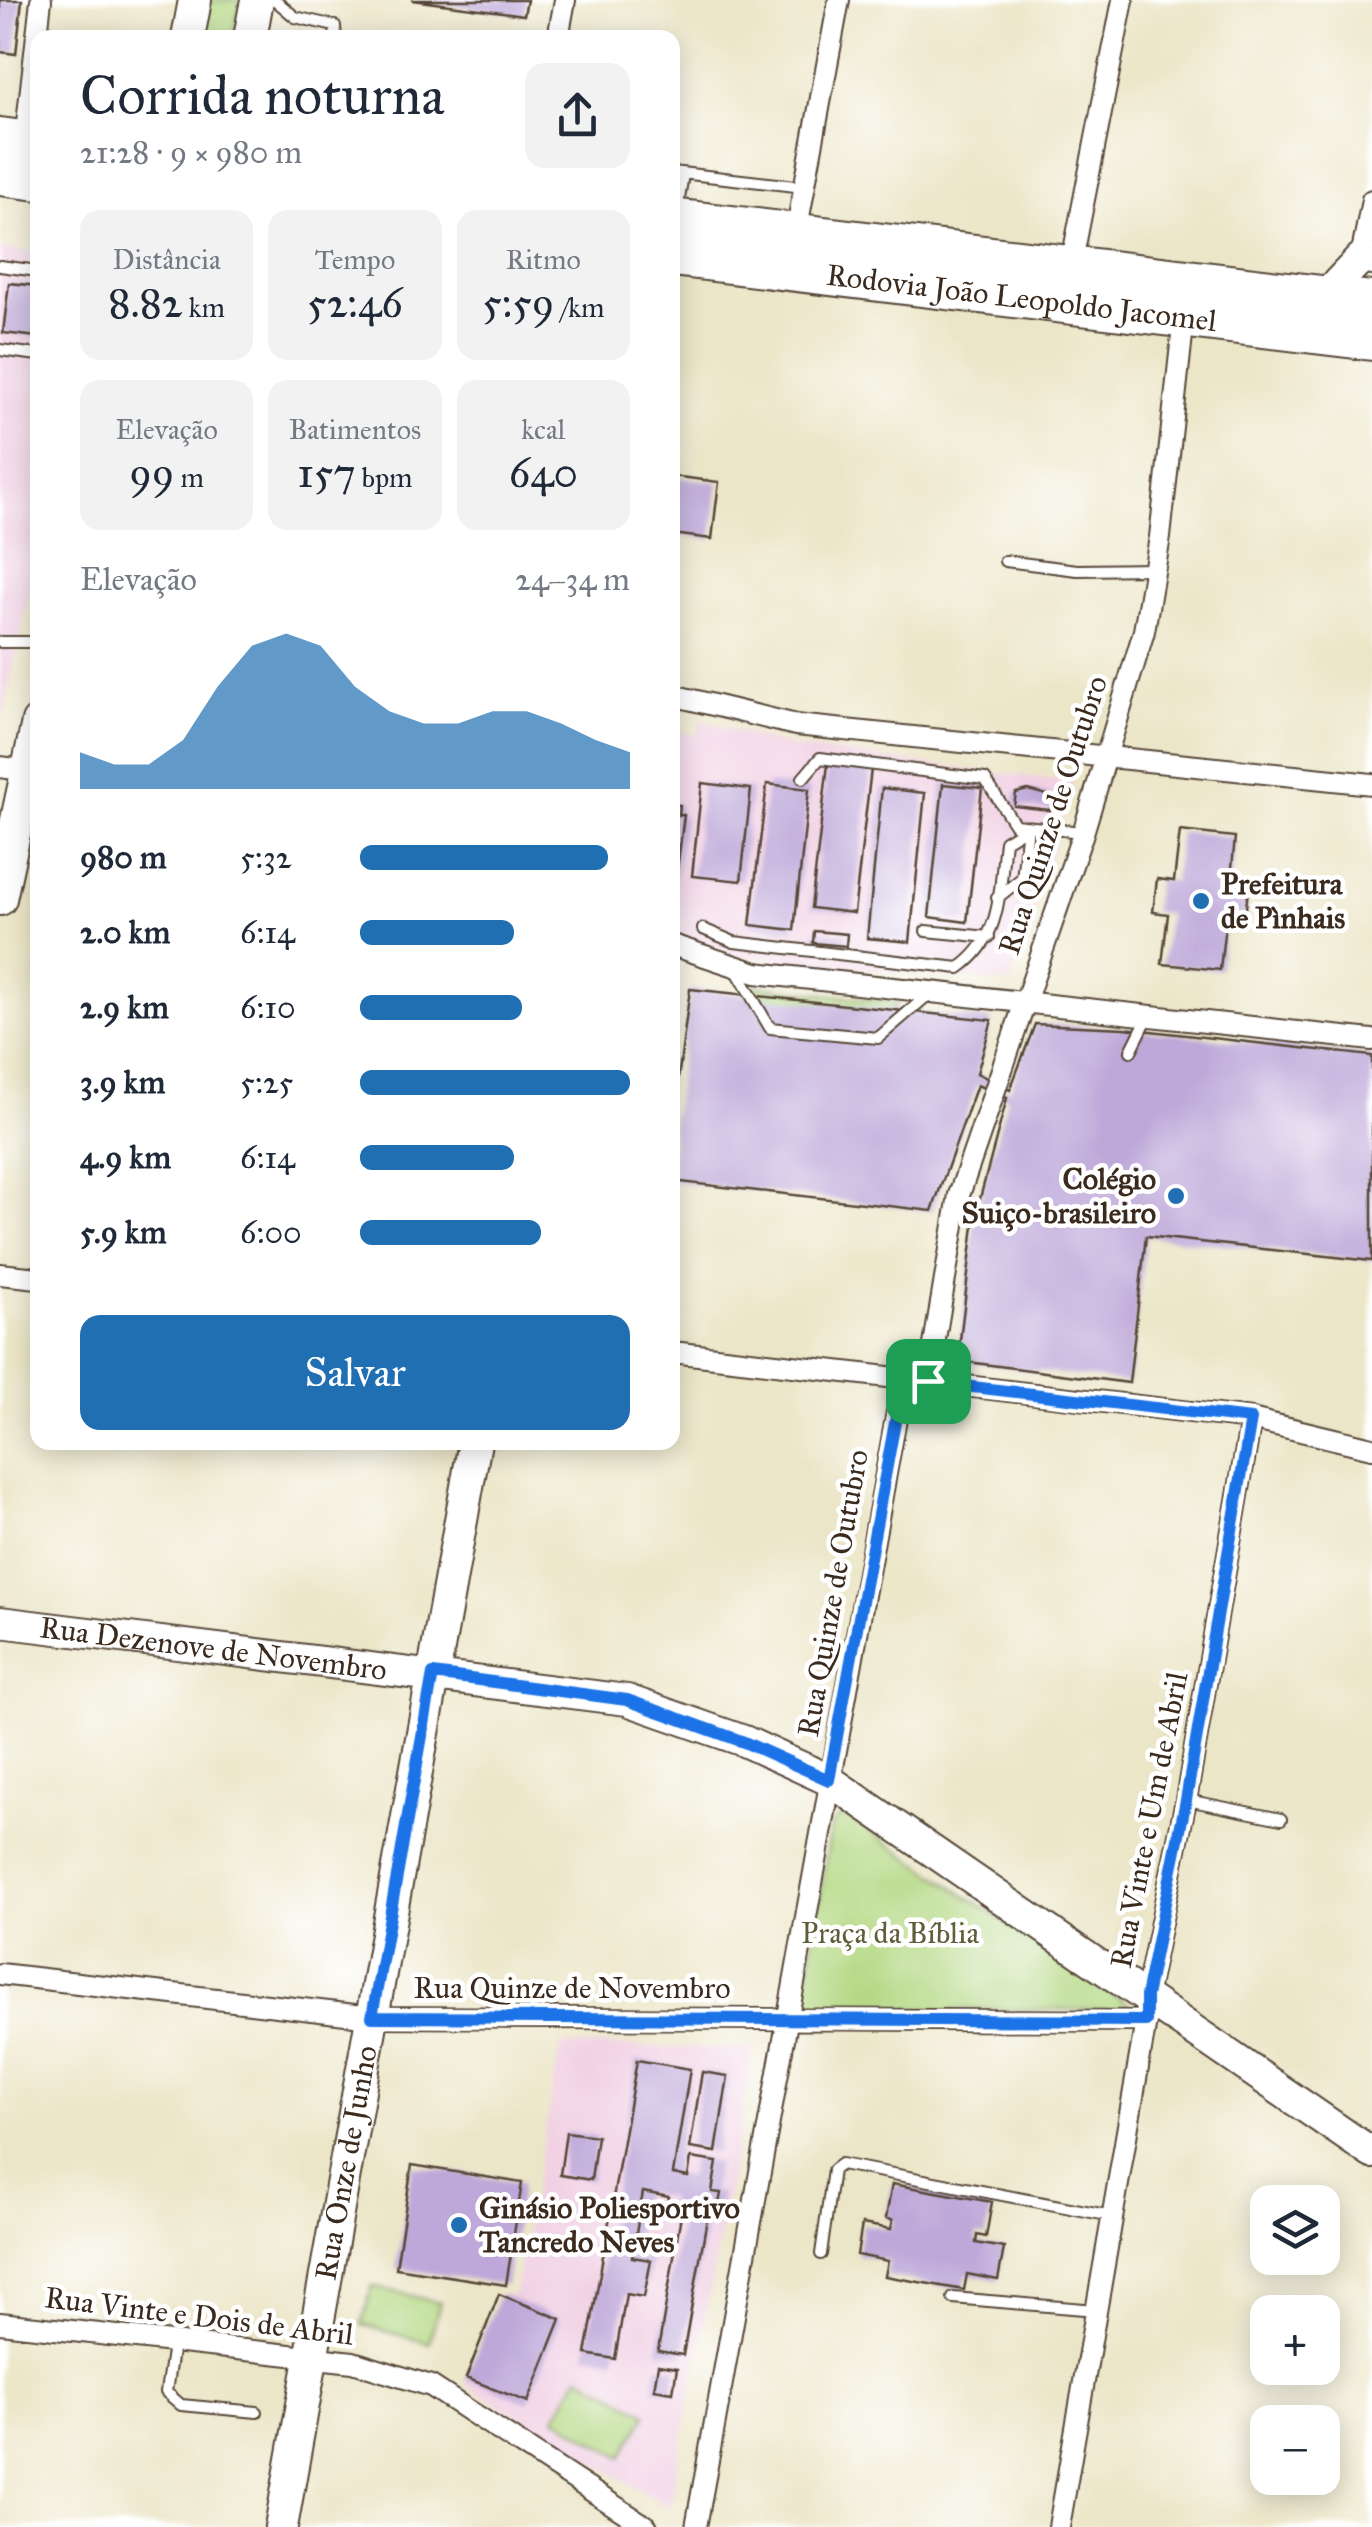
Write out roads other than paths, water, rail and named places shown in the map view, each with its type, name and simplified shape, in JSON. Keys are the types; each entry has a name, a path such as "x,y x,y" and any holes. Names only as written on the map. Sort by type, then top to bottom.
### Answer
{"highway":[{"path":"0,176 30,179"},
{"name":"Rodovia João Leopoldo Jacomel","path":"680,231 796,234 1071,266 1186,299 1372,340"},
{"name":"Rodovia João Leopoldo Jacomel","path":"680,232 1186,299 1324,297 1372,302"}],"main road":[{"path":"189,30 195,0"},
{"path":"252,30 258,0"},
{"path":"0,898 22,770 30,746"},
{"name":"Rua Onze de Junho","path":"282,2527 474,1450"}],"street":[{"path":"37,30 41,0"},
{"path":"559,30 564,0"},
{"path":"796,234 839,0"},
{"path":"1071,266 1124,0"},
{"path":"21,141 30,78"},
{"path":"1324,297 1367,259 1372,200"},
{"name":"Rua Quinze de Outubro","path":"928,1381 960,1195 1084,832 1144,630 1156,569 1186,299"},
{"path":"680,697 796,725 1104,760 1372,784"},
{"path":"680,948 756,973 928,995 1372,1040"},
{"path":"0,1274 30,1277"},
{"path":"680,1353 1251,1419 1372,1448"},
{"name":"Rua Quinze de Outubro","path":"696,2527 903,1379"},
{"name":"Rua Vinte e Um de Abril","path":"1060,2527 1146,2008 1251,1419"},
{"name":"Rua Dezenove de Novembro","path":"0,1622 627,1700 744,1742 829,1780 1146,2008 1372,2154"},
{"name":"Rua Quinze de Novembro","path":"0,1974 372,2017 788,2020 1146,2008"},
{"name":"Rua Vinte e Dois de Abril","path":"0,2323 353,2362 430,2386 647,2527"}],"lane":[{"path":"276,0 295,18 336,26 336,30"},
{"path":"680,173 804,187"},
{"path":"0,266 30,269"},
{"path":"0,350 30,354"},
{"path":"1005,561 1077,570 1156,569"},
{"path":"0,642 30,642"},
{"path":"803,778 820,758 985,779 1015,825 1084,832"},
{"path":"702,929 734,942 959,968 990,937 1005,841 1028,827"},
{"path":"998,898 1022,878 1028,827"},
{"path":"926,931 990,937"},
{"path":"734,965 770,1028 878,1038 928,995"},
{"path":"1131,1051 1148,1016"},
{"path":"1186,1800 1281,1819"},
{"path":"820,2254 834,2170 841,2164 1112,2216"},
{"path":"953,2298 1096,2310"},
{"path":"174,2344 166,2392 172,2400 180,2405 257,2412"}],"place":[{"name":"Prefeitura de Pìnhais","path":"1201,901"},
{"name":"Colégio Suiço-brasileiro","path":"1176,1196"},
{"name":"Ginásio Poliesportivo Tancredo Neves","path":"459,2225"}],"park label":[{"name":"Praça da Bíblia","path":"890,1933"}]}
